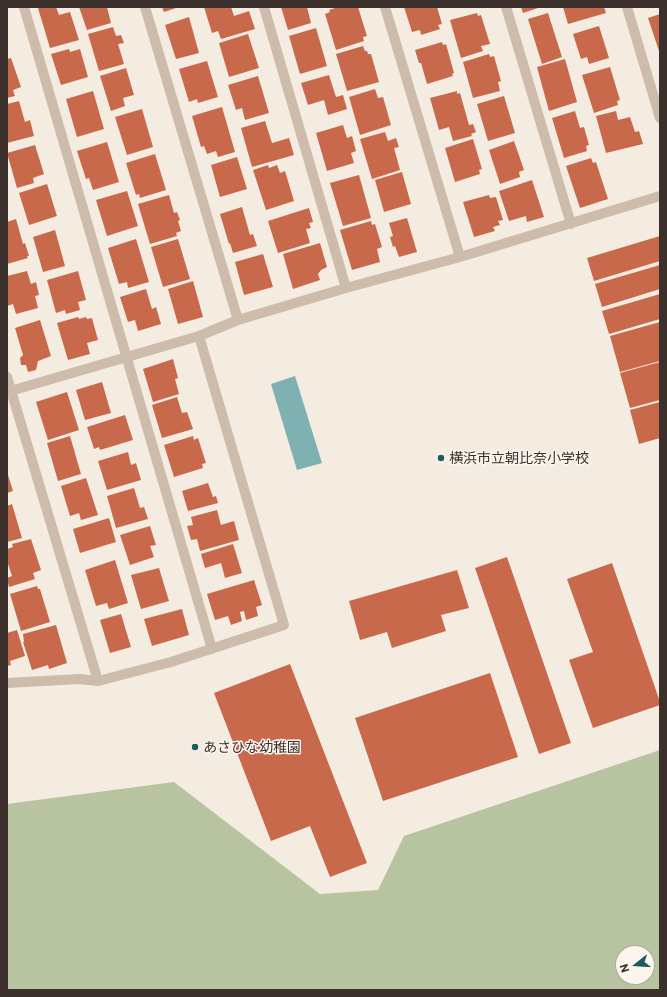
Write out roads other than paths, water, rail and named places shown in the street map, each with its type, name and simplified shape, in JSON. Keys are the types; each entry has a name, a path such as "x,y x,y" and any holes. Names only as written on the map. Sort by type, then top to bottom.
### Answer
{"street":[{"path":"24,7 212,649"},
{"path":"145,7 238,320"},
{"path":"264,7 346,288"},
{"path":"385,7 460,257"},
{"path":"506,7 571,224"},
{"path":"626,7 660,118"},
{"path":"9,391 199,336 238,320 346,288 460,257 660,196"},
{"path":"7,683 79,679 98,681 171,662 284,625 199,336"},
{"path":"7,377 9,391 98,681"}],"water":[{"path":"295,376 322,463 297,470 271,384"}],"place":[{"name":"横浜市立朝比奈小学校","path":"441,458"},
{"name":"あさひな幼稚園","path":"195,747"}]}
